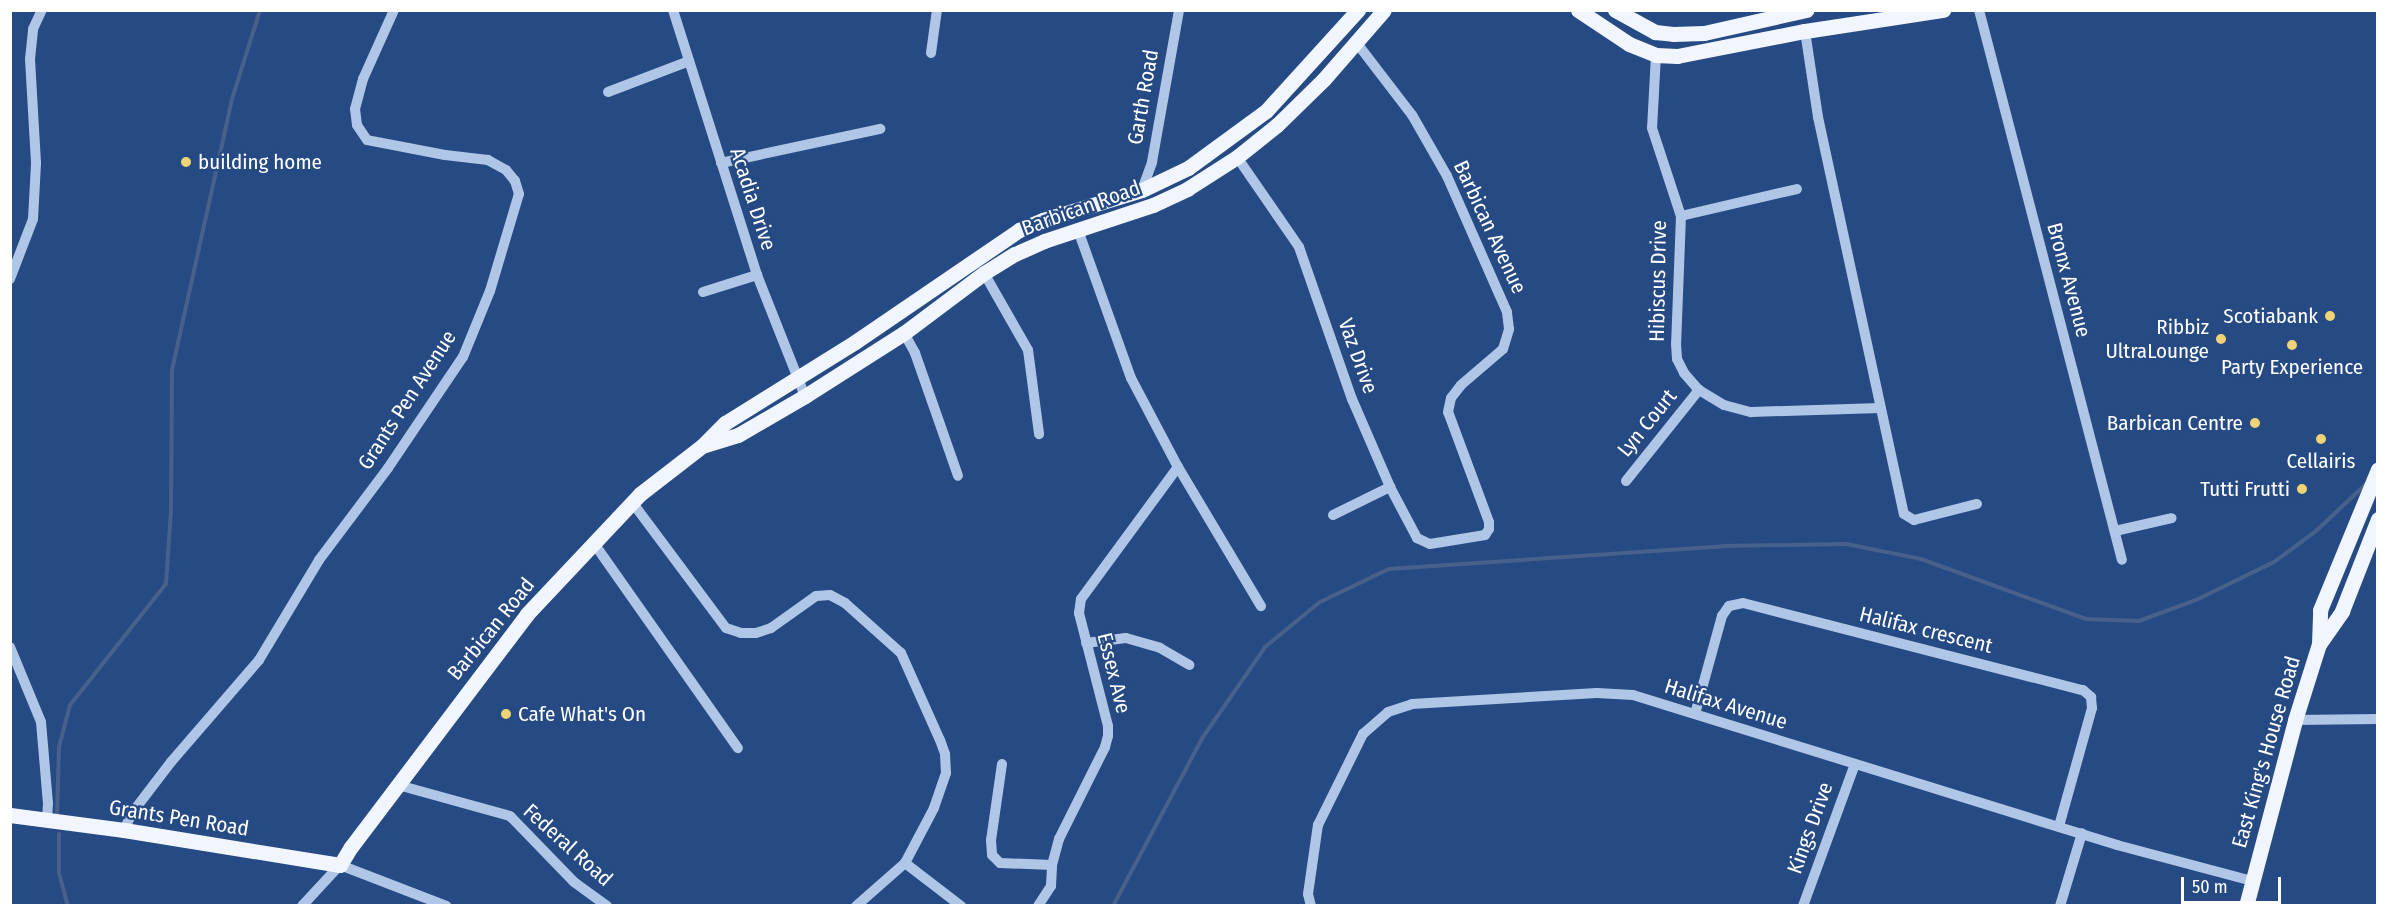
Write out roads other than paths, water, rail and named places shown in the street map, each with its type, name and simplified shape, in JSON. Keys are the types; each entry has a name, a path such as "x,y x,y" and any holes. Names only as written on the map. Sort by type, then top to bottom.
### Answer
{"main road":[{"name":"Barbican Road","path":"340,865 527,614 632,502 702,446 725,423 798,379 1019,230 1042,220 1142,190 1188,168 1266,111 1358,10"},
{"name":"Barbican Road","path":"702,446 738,435 805,396 904,333 984,273 1044,241 1153,205 1187,189 1237,157 1285,118 1324,79 1384,10"},
{"path":"1578,10 1629,44 1656,55 1677,56 1805,31 1943,10"},
{"path":"1615,10 1655,32 1673,34 1704,33 1806,10"},
{"name":"East King's House Road","path":"2246,906 2295,720 2319,644 2320,610 2378,469"},
{"name":"East King's House Road","path":"2319,644 2342,611 2378,519"},
{"name":"Grants Pen Road","path":"10,815 124,830 340,865"}],"street":[{"path":"10,279 33,219 36,163 30,59 33,29 42,10"},
{"name":"Grants Pen Avenue","path":"124,830 132,813 171,762 259,660 319,560 388,468 463,357 490,291 519,194 515,181 506,170 488,160 445,155 367,140 357,125 355,109 363,79 394,10"},
{"name":"Acadia Drive","path":"672,10 757,275 805,396"},
{"path":"931,53 937,10"},
{"name":"Garth Road","path":"1142,190 1152,162 1179,10"},
{"name":"Bronx Avenue","path":"1979,10 2122,560"},
{"path":"1805,31 1818,117 1904,514 1914,520 1977,504"},
{"name":"Barbican Avenue","path":"1356,42 1412,115 1447,176 1507,312 1509,329 1503,349 1461,385 1451,398 1448,412 1490,525 1485,535 1455,540"},
{"name":"Hibiscus Drive","path":"1656,55 1652,128 1681,216 1677,359 1684,372 1699,390 1724,405 1750,412 1880,408"},
{"path":"608,92 689,61"},
{"path":"721,163 880,129"},
{"name":"Vaz Drive","path":"1237,157 1299,247 1352,399 1390,487 1417,538 1430,544 1455,540"},
{"path":"1681,216 1797,189"},
{"path":"1078,230 1131,378 1178,467 1260,606"},
{"path":"984,273 1028,350 1039,434"},
{"path":"703,292 757,275"},
{"path":"904,333 915,353 958,476"},
{"name":"Lyn Court","path":"1626,481 1699,390"},
{"name":"Essex Ave","path":"1038,906 1051,886 1052,866 1059,839 1105,747 1108,736 1108,726 1078,613 1081,598 1178,467"},
{"path":"1334,515 1390,487"},
{"path":"632,502 726,628 741,633 756,633 771,628 816,596 830,595 845,603 901,653 945,754 943,788 905,862 856,906"},
{"path":"2115,531 2172,518"},
{"path":"593,542 738,748"},
{"name":"Halifax crescent","path":"1695,714 1722,616 1730,606 1743,603 2084,690 2091,697 2092,708 2059,826"},
{"path":"1086,643 1126,638 1160,648 1189,665"},
{"path":"10,647 41,722 48,804 47,820"},
{"name":"Halifax Avenue","path":"1311,906 1308,894 1317,825 1363,734 1388,712 1412,704 1597,693 1633,696 2116,845 2252,881"},
{"path":"2295,720 2378,719"},
{"path":"1002,764 991,840 992,855 1000,863 1052,866"},
{"name":"Kings Drive","path":"1803,906 1855,765"},
{"name":"Federal Road","path":"398,785 510,816 574,882 607,906"},
{"path":"2061,906 2082,833"},
{"path":"905,862 961,906"},
{"path":"302,906 340,865 446,906"}],"waterway":[{"path":"57,815 59,747 70,705 166,584 171,511 172,370 232,99 260,10"},
{"path":"1113,906 1203,737 1265,647 1320,602 1389,569 1724,546 1846,544 1921,559 2086,619 2139,621 2196,600 2274,562 2316,531 2366,484"},
{"path":"59,834 59,873 68,906"}],"place":[{"name":"building home","path":"186,162"},
{"name":"Scotiabank","path":"2330,316"},
{"name":"Ribbiz UltraLounge","path":"2221,339"},
{"name":"Party Experience","path":"2292,345"},
{"name":"Barbican Centre","path":"2255,423"},
{"name":"Cellairis","path":"2321,439"},
{"name":"Tutti Frutti","path":"2302,489"},
{"name":"Cafe What's On","path":"506,714"}]}
